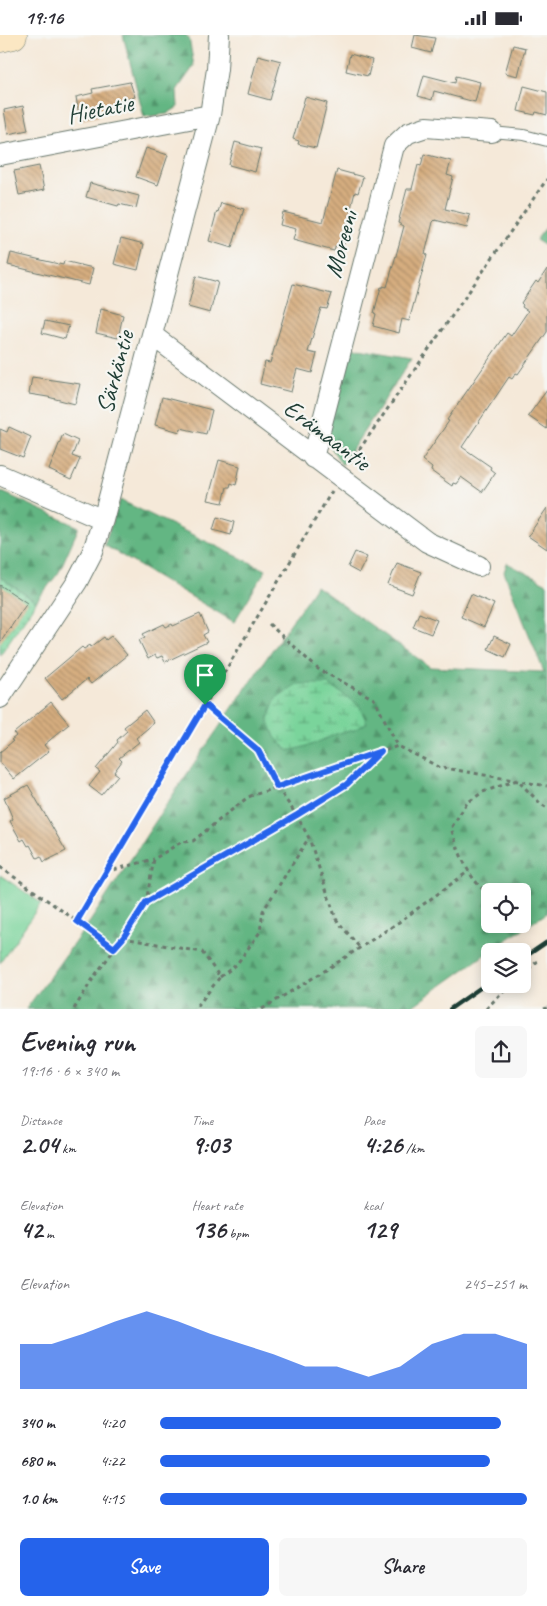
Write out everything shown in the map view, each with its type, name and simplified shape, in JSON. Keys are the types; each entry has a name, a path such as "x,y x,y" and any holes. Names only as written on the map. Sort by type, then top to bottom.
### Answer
{"main road":[{"path":"0,38 13,35"}],"street":[{"name":"Särkäntie","path":"0,698 77,582 93,551 103,520 210,115 218,69 219,35"},
{"name":"Hietatie","path":"0,155 210,115"},
{"name":"Moreeni","path":"313,458 394,146 408,133 426,127 492,132"},
{"name":"Erämaantie","path":"152,335 427,542 479,566"},
{"path":"0,475 103,520"}],"lane":[{"path":"492,132 524,135 547,141"}],"path":[{"path":"77,921 340,478 547,179"},
{"path":"269,624 318,669 374,699 398,746 439,767 547,785"},
{"path":"205,705 258,750 277,787 297,815 309,838 336,919 360,948"},
{"path":"106,873 154,859 181,843 193,841 248,797 398,746"},
{"path":"146,902 347,784 381,751"},
{"path":"517,780 540,804 547,808"},
{"path":"481,889 459,855 451,828 468,803 483,792 517,780"},
{"path":"195,1009 220,977 236,965 260,932 263,911 309,838"},
{"path":"74,1009 146,902 154,859"},
{"path":"0,867 114,948"},
{"path":"262,1009 399,922 469,871"},
{"path":"123,938 202,952 220,977"},
{"path":"531,967 538,961"},
{"path":"486,1009 501,993"}],"green space":[{"path":"123,35 186,35 189,38 194,66 177,90 178,107 167,114 144,117"},
{"path":"547,226 547,247 536,240"},
{"path":"353,348 412,358 342,465 325,438"},
{"path":"0,491 79,527 59,572 36,602 0,577"},
{"path":"120,500 266,570 234,622 104,545"},
{"path":"507,563 547,584 547,913 531,924 531,883 481,883 481,933 517,933 502,943 481,943 481,957 410,1008 26,1009 91,920 178,787 316,586 430,667 544,672 504,572"},
{"path":"0,577 36,602 0,655"},
{"path":"297,684 328,684 359,705 367,723 354,730 336,734 311,745 289,751 275,737 268,719 276,698"},
{"path":"0,875 41,903 0,963"}],"building":[{"path":"415,35 435,38 431,53 412,48"},
{"path":"513,45 525,48 518,76 505,73"},
{"path":"350,54 372,60 368,76 346,71"},
{"path":"258,55 281,61 270,100 248,94"},
{"path":"424,75 455,83 456,76 480,82 475,102 434,91 432,100 418,96"},
{"path":"130,82 135,97 117,102 117,105 98,109 99,116 80,120 76,97 93,93 92,89"},
{"path":"524,86 547,92 547,115 536,112 535,115 518,111"},
{"path":"305,97 327,103 316,148 298,144 299,141 293,139"},
{"path":"23,106 28,130 8,134 4,110"},
{"path":"235,142 261,149 255,172 229,165"},
{"path":"146,148 168,155 158,185 136,177"},
{"path":"424,154 451,161 447,175 453,177 445,209 470,215 467,228 435,220 433,222 425,254 427,255 409,321 402,319 399,333 373,326 376,314 374,313 381,287 387,287 404,226 398,223 407,189 412,189 418,165 421,166"},
{"path":"39,166 44,190 19,195 14,171"},
{"path":"337,170 363,177 358,193 355,192 343,247 336,245 334,251 293,240 296,229 280,225 283,212 323,222"},
{"path":"90,183 139,196 136,208 119,204 118,206 86,197"},
{"path":"221,203 244,209 232,248 209,241"},
{"path":"121,238 144,244 138,270 114,264"},
{"path":"11,253 63,265 64,261 93,268 89,285 8,265"},
{"path":"547,269 547,332 518,374 516,373 512,379 509,377 462,447 491,467 490,469 495,473 482,492 461,477 452,486 431,471 432,468 422,460 507,333 511,336 528,311 522,307 521,303"},
{"path":"196,276 218,282 210,313 188,307"},
{"path":"293,284 332,294 327,309 321,308 308,352 317,354 312,373 297,369 291,392 260,384 265,362 270,363"},
{"path":"101,309 123,315 118,338 96,333"},
{"path":"45,321 69,326 65,339 42,333"},
{"path":"32,377 80,384 75,404 29,394"},
{"path":"547,390 547,429 528,416"},
{"path":"162,397 212,410 206,434 181,428 180,432 155,425"},
{"path":"9,427 31,437 23,458 0,449 0,429 7,432"},
{"path":"63,434 78,441 72,456 80,459 71,480 49,470"},
{"path":"219,460 240,466 236,485 231,483 230,487 227,487 223,503 208,500"},
{"path":"547,508 547,549 528,536"},
{"path":"217,517 234,522 231,535 213,530"},
{"path":"355,552 367,557 359,573 348,567"},
{"path":"397,563 421,572 412,594 388,585"},
{"path":"0,585 27,603 0,643"},
{"path":"471,594 494,604 484,627 461,617"},
{"path":"419,613 437,620 431,634 413,627"},
{"path":"200,614 208,632 203,635 207,642 165,662 162,656 157,658 155,655 148,659 139,640 145,637 143,634 164,624 166,627 172,624 173,626"},
{"path":"111,636 127,655 91,684 87,679 62,699 45,678 82,647 84,649 90,645 91,647 104,637 106,640"},
{"path":"494,636 511,644 505,657 488,649"},
{"path":"51,702 69,724 44,745 49,751 14,779 0,762 0,752 13,741 11,740 16,736 14,733"},
{"path":"145,710 154,723 136,738 139,742 119,758 122,761 114,772 118,775 101,795 89,786 100,772 96,769 118,742 117,740 127,731 124,727"},
{"path":"28,785 66,851 44,862 41,856 37,858 30,845 28,846 24,839 21,841 10,821 13,819 4,798"}],"railway":[{"path":"531,953 547,942"},
{"path":"450,1009 481,987"}],"route":[{"path":"205,705 258,750 277,787 381,751 347,784 146,902 123,938 114,948 77,921 205,705"}]}
